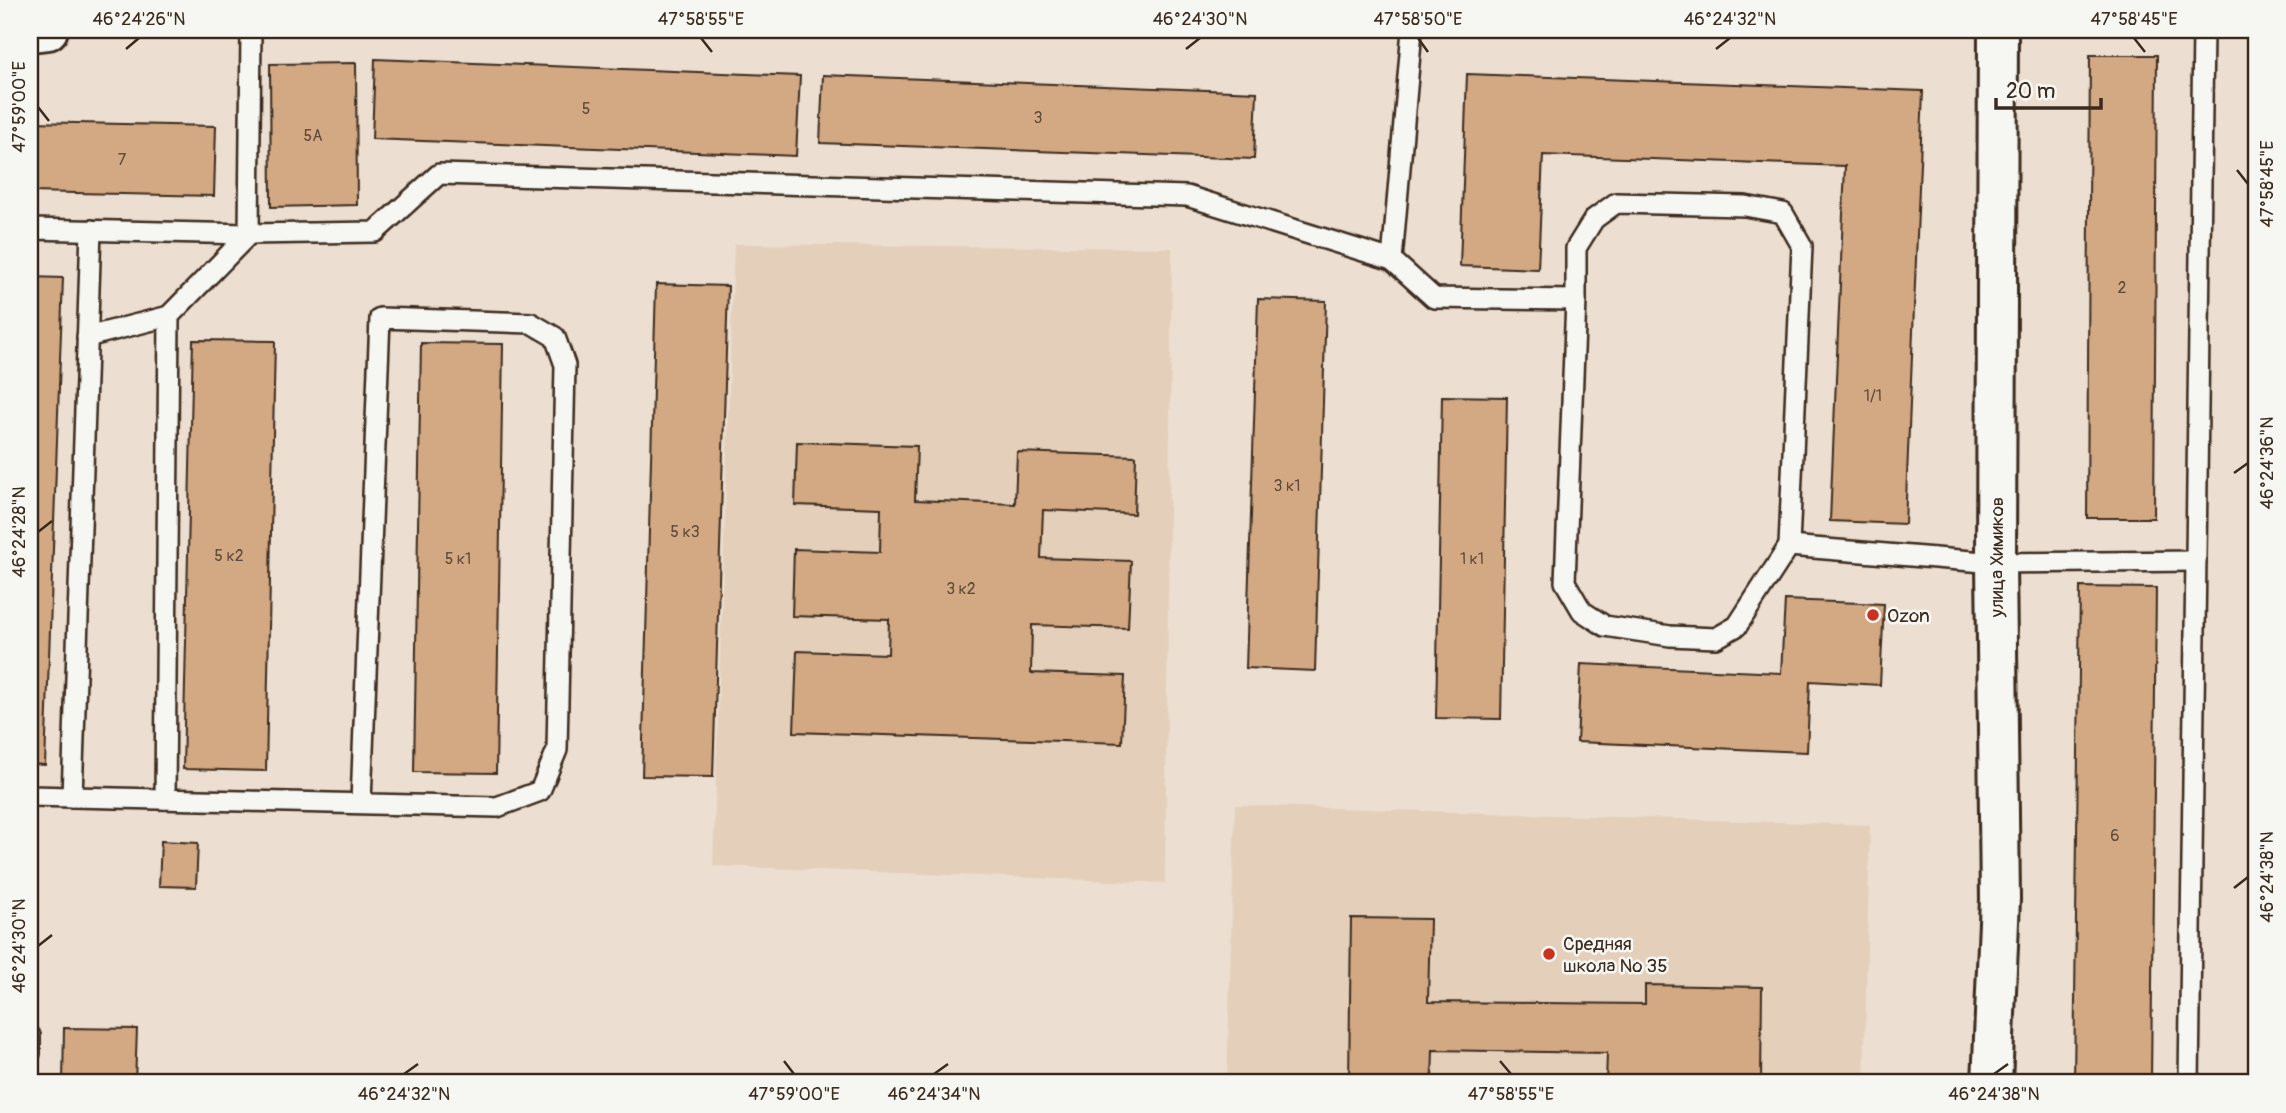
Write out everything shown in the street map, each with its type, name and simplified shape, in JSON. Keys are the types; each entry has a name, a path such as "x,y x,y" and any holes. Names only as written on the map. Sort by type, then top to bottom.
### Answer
{"street":[{"path":"30,33 48,30"},
{"name":"улица Химиков","path":"1992,1083 2000,899 1996,563 1998,30"}],"lane":[{"path":"87,337 169,316 250,234 251,30"},
{"path":"1392,260 1412,30"},
{"path":"2189,1083 2203,30"},
{"path":"30,229 250,234 375,232 439,174 1187,196 1392,260 1434,298 1576,300"},
{"path":"1616,203 1745,205 1783,213 1802,246 1789,546 1737,626 1716,638 1670,636 1605,626 1582,611 1565,582 1576,248 1594,219 1616,203"},
{"path":"72,797 90,230"},
{"path":"165,799 169,316"},
{"path":"30,796 497,807 540,791 557,750 565,365 555,337 531,323 380,318 360,802"},
{"path":"1789,546 1996,563 2196,561"},
{"path":"30,1035 30,1053"}],"shaded area":[{"path":"734,244 1172,248 1165,883 713,866"},
{"name":"Средняя школа № 35","path":"1235,805 1870,825 1864,1083 1227,1083"}],"building":[{"path":"2090,55 2157,55 2154,518 2087,518"},
{"path":"375,59 800,76 796,156 372,139"},
{"path":"356,63 357,205 271,207 270,64"},
{"path":"1467,74 1923,91 1905,524 1830,521 1845,166 1543,155 1538,269 1460,266"},
{"path":"823,75 1257,92 1254,159 820,143"},
{"path":"30,122 216,126 214,196 30,192"},
{"path":"30,277 63,278 45,765 30,764"},
{"path":"656,284 728,286 713,777 642,776"},
{"path":"1258,299 1326,301 1315,671 1246,668"},
{"path":"193,340 275,341 266,771 183,769"},
{"path":"421,343 503,344 496,773 414,772"},
{"path":"1442,396 1507,397 1501,719 1436,718"},
{"path":"797,442 917,446 915,500 1015,504 1017,452 1136,456 1134,514 1043,510 1041,558 1131,561 1128,628 1032,625 1031,673 1125,676 1122,743 794,732 797,651 888,654 889,619 792,616 794,549 880,552 881,508 795,505"},
{"path":"2080,587 2156,588 2151,1083 2074,1083"},
{"path":"1785,600 1884,604 1880,685 1810,681 1807,752 1577,742 1581,664 1781,673"},
{"path":"161,841 198,843 196,887 159,886"},
{"path":"1351,918 1430,919 1428,1002 1645,1004 1645,985 1762,987 1761,1083 1606,1083 1607,1053 1433,1050 1432,1083 1349,1083"},
{"path":"64,1028 137,1029 135,1083 63,1083"}],"place":[{"name":"Ozon","path":"1873,615"},
{"name":"Средняя школа № 35","path":"1549,954"}]}
